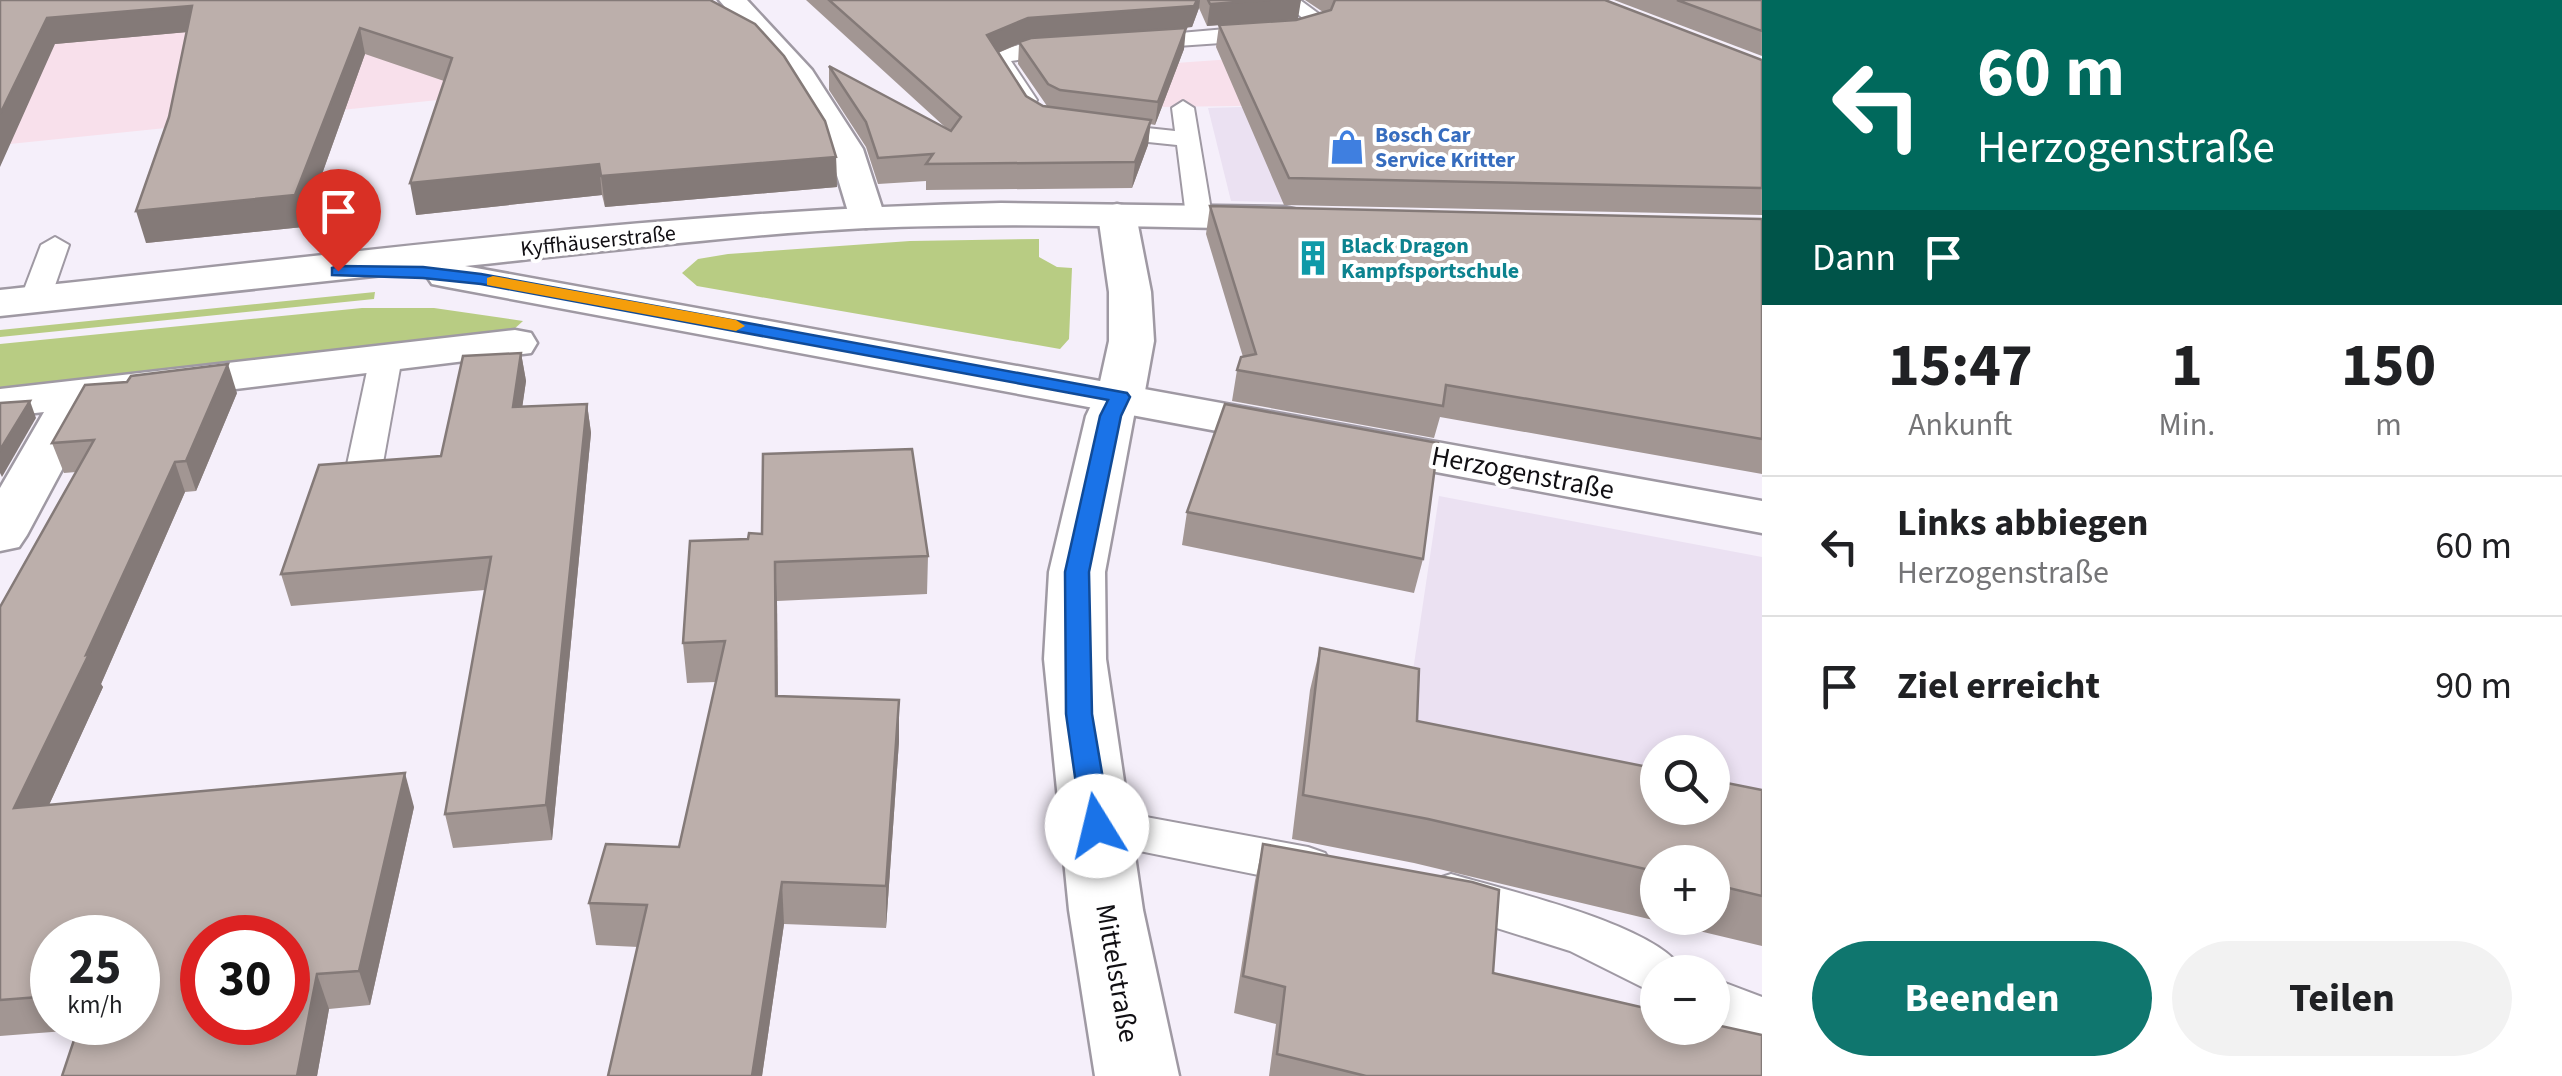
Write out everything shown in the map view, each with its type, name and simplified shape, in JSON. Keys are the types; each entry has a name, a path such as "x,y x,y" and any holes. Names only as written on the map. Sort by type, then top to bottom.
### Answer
{"street":[{"path":"732,0 802,77 846,149 866,217"},
{"name":"Kyffhäuserstraße","path":"17,301 707,228 866,217 1116,215 1315,219"},
{"name":"Mittelstraße","path":"1116,215 1132,285 1135,333 1120,397 1110,416 1077,572 1079,714 1106,910 1137,1076"},
{"name":"Herzogenstraße","path":"279,272 423,272 481,279 1762,517"},
{"path":"0,403 515,343"},
{"path":"0,535 78,395"}],"lane":[{"path":"1043,120 1000,59 1012,52 1292,32 1317,26 1320,22 1315,17 1288,0"},
{"path":"1183,108 1198,216"},
{"path":"1079,128 1187,138"},
{"path":"17,301 55,245"},
{"path":"363,474 386,358"},
{"path":"1097,826 1345,874"},
{"path":"1402,884 1460,895 1586,935 1640,964"},
{"path":"1730,1009 1762,1022"}],"shaded area":[{"path":"0,0 528,0 477,96 0,145"},
{"path":"1464,43 1300,105 1162,107 1165,98 1133,66"},
{"name":"Bosch Car Service Kritter","path":"1431,101 1363,204 1231,201 1208,108"},
{"path":"1439,496 1762,557 1762,839 1695,825 1730,825 1730,735 1640,735 1640,813 1404,764 1407,711"}],"green space":[{"path":"1039,239 1039,257 1057,267 1072,268 1069,339 1060,349 697,286 682,273 698,259 728,254 910,241"},
{"path":"375,292 374,299 0,337 0,330"},
{"path":"362,308 434,308 523,321 512,331 0,390 0,344"}],"building":[{"path":"0,0 710,0 755,24 784,56 825,121 836,157 601,176 599,164 410,183 452,58 360,28 295,195 136,211 169,117 192,6 47,18 0,114"},
{"path":"829,0 1197,0 1194,6 1028,18 987,35 1026,96 1043,106 1151,120 1135,162 926,164 933,154 878,158 866,122 829,66 951,131 961,117"},
{"path":"1208,0 1270,0 1210,4"},
{"path":"1335,0 1605,0 1762,60 1762,188 1289,178 1219,25 1296,20 1331,10"},
{"path":"1677,0 1762,0 1762,31"},
{"path":"1186,28 1158,102 1060,90 1048,84 1019,42 1031,38"},
{"path":"1210,206 1762,219 1762,439 1446,385 1443,406 1237,370 1241,357 1256,354"},
{"path":"521,353 513,407 587,404 546,805 445,814 491,557 281,574 319,465 441,456 463,356"},
{"path":"228,364 186,461 175,462 86,655 89,654 14,808 405,773 359,971 317,974 310,1010 310,915 180,915 180,1045 303,1045 297,1076 62,1076 72,1045 160,1045 160,915 30,915 30,998 0,1000 0,607 94,440 52,443 85,385 127,382 131,376"},
{"path":"30,401 0,450 0,403"},
{"path":"1225,404 1438,443 1423,559 1187,512"},
{"path":"912,449 928,556 775,562 776,696 899,700 886,886 782,882 752,1076 608,1076 647,905 589,903 606,844 679,847 725,641 683,643 690,541 748,539 749,533 762,534 763,454"},
{"path":"1320,648 1419,669 1417,721 1640,765 1640,825 1730,825 1730,784 1762,790 1762,896 1730,888 1730,845 1640,845 1640,868 1303,795"},
{"path":"1263,844 1472,882 1499,890 1493,973 1640,1007 1640,1045 1730,1045 1730,1028 1762,1035 1762,1076 1366,1076 1277,1054 1285,987 1243,976"}],"slow traffic":[{"path":"493,281 736,326"}],"place":[{"name":"Bosch Car Service Kritter","path":"1347,147"},
{"name":"Black Dragon Kampfsportschule","path":"1313,258"}],"route":[{"path":"338,271 423,272 481,279 1120,397 1110,416 1077,572 1075,659 1079,714 1097,826"}]}
